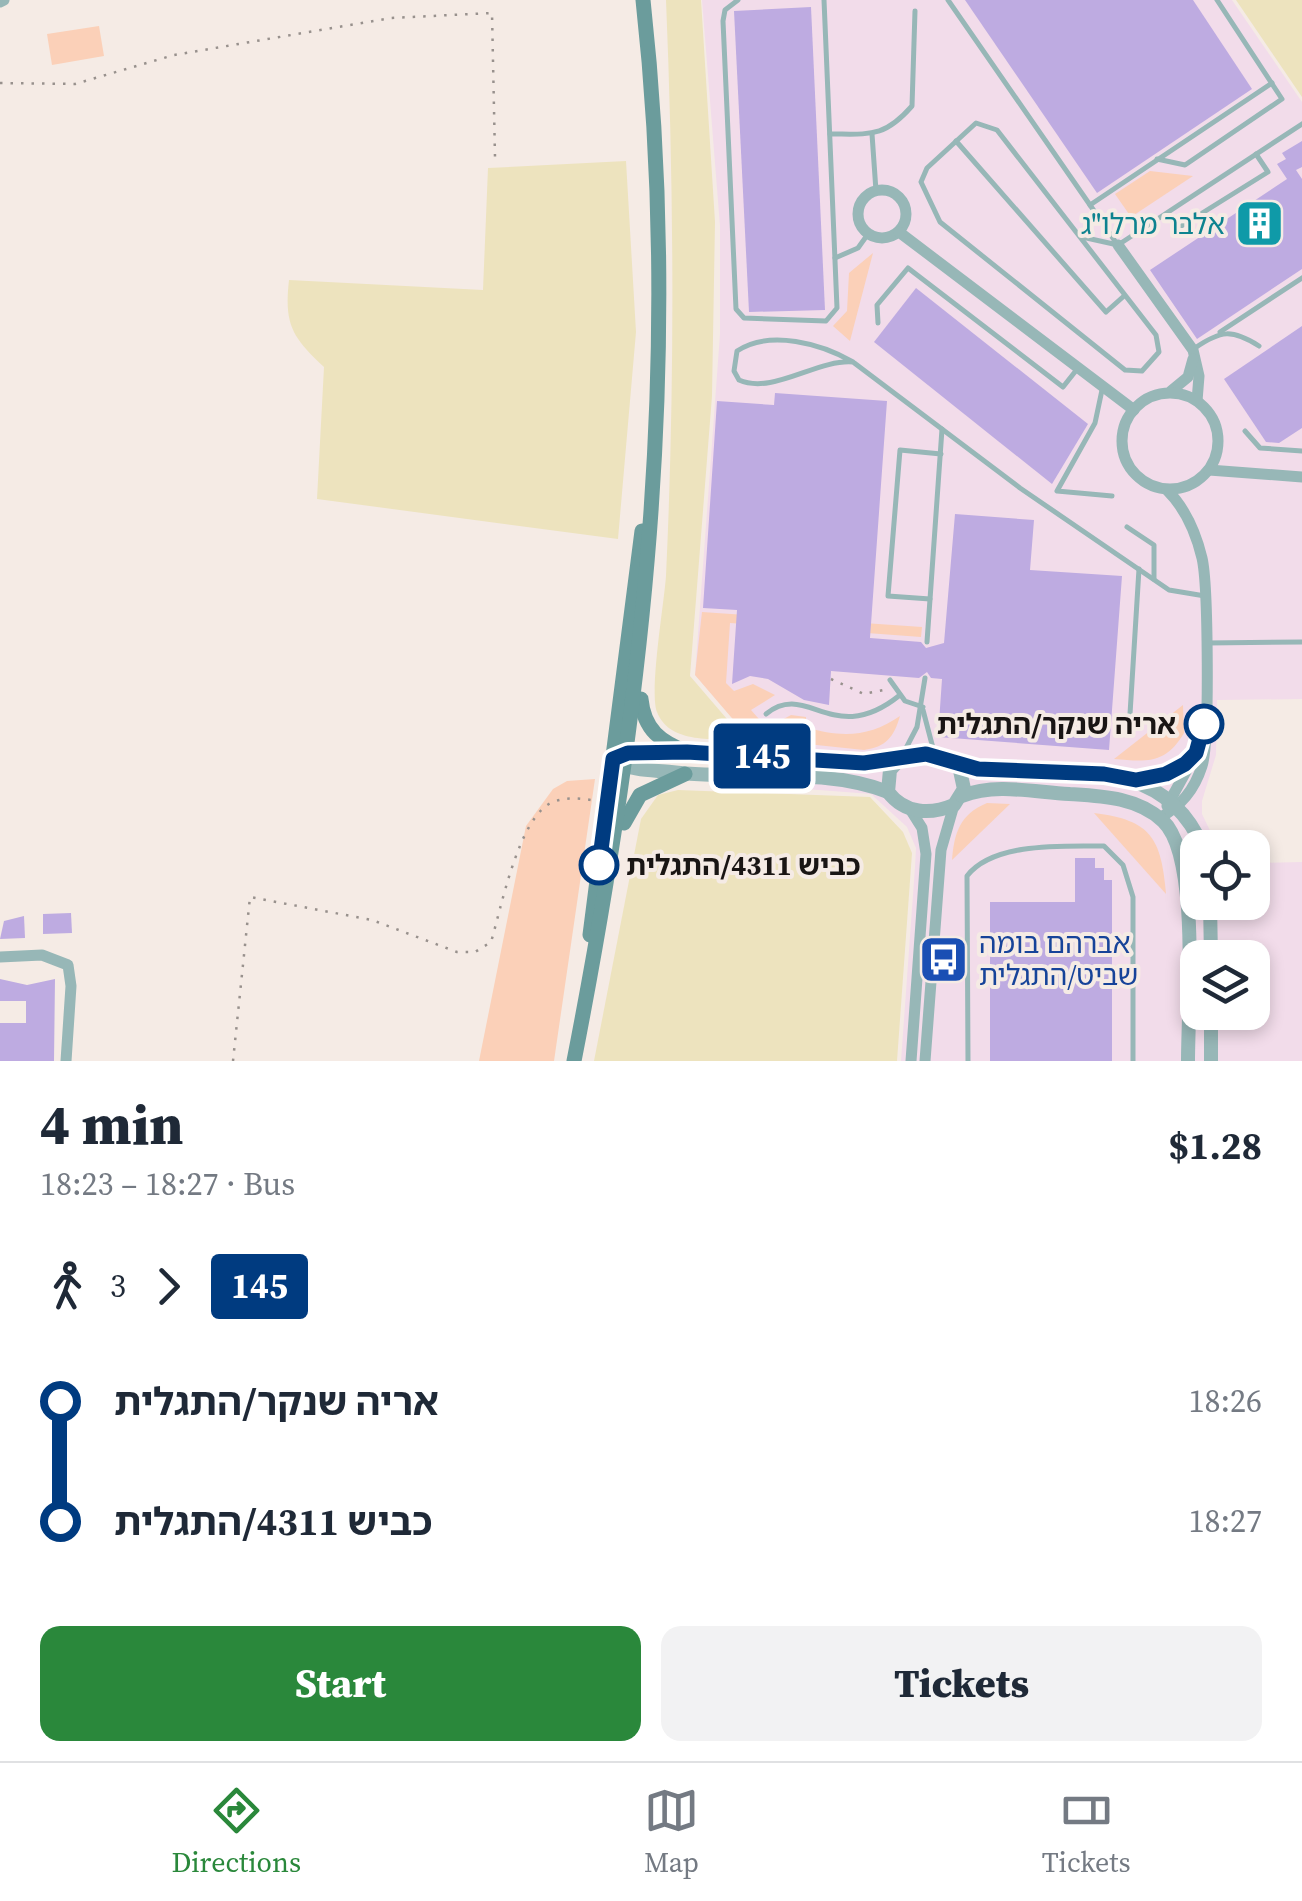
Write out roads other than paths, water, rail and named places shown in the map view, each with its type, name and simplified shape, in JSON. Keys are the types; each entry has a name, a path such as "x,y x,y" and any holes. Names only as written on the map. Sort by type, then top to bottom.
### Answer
{"main road":[{"path":"574,1061 607,802 623,760 649,582 658,373 658,205 643,0"},
{"path":"574,1061 616,845 658,373"},
{"path":"638,677 642,708 651,730 662,741 687,752"},
{"path":"616,845 640,795 686,774"}],"street":[{"path":"876,191 892,192 904,204 906,220 899,232 882,238 868,234 859,222 860,206 876,191"},
{"path":"899,232 1134,410"},
{"path":"1118,245 1193,350 1199,376 1197,401"},
{"path":"1160,818 1202,768 1205,596 1201,555 1186,516 1167,490 1140,479 1124,455 1124,426 1134,410 1188,377 1193,350"},
{"path":"1166,393 1197,401 1208,412 1218,442 1240,473"},
{"path":"1167,490 1190,485 1209,470 1218,442"},
{"path":"1209,470 1302,477"},
{"path":"1186,516 1190,485"},
{"path":"1176,802 1204,724"},
{"path":"623,760 687,752 864,763 935,755 959,766 1136,780 1176,770 1196,753"},
{"path":"888,792 886,777 900,759"},
{"path":"623,760 686,774 847,780 888,792 910,809 922,828 926,854 911,1061"},
{"path":"925,1061 942,850 964,780 959,766"},
{"path":"1136,780 1176,802 1192,830"},
{"path":"910,809 934,811 994,789 1100,796 1135,805 1160,818 1174,835 1186,880 1188,1061"},
{"path":"0,957 42,955 68,965 66,1061"},
{"path":"1211,1030 1211,1061"}],"lane":[{"path":"738,0 725,10 723,21 738,316 826,321 837,308 824,0"},
{"path":"948,0 1118,245"},
{"path":"1158,159 1185,165 1282,99 1216,0"},
{"path":"830,134 872,134 895,126 912,106 916,11"},
{"path":"1090,205 1272,83"},
{"path":"976,122 997,130 1079,236 1160,343 1156,359 1142,372 1124,370 940,222 922,182 927,168 976,122"},
{"path":"1079,236 1118,245 1302,124"},
{"path":"872,134 876,191"},
{"path":"956,141 1106,312 1125,295"},
{"path":"1175,230 1268,172 1256,154"},
{"path":"835,258 858,248 868,234"},
{"path":"878,322 876,305 908,268 1063,387 1078,368"},
{"path":"1193,350 1302,278"},
{"path":"1220,332 1231,332 1259,346"},
{"path":"853,362 833,360 756,385 740,380 734,371 738,350 758,340 816,345 853,362 1138,569 1180,594 1205,596"},
{"path":"1103,387 1095,423 1057,491 1112,496"},
{"path":"927,642 942,429"},
{"path":"1244,432 1260,448 1302,451"},
{"path":"930,599 888,596 900,450 940,454"},
{"path":"1128,528 1154,545 1154,579"},
{"path":"1129,730 1138,569"},
{"path":"1204,643 1302,642"},
{"path":"925,678 923,708 935,755"},
{"path":"890,680 911,706 923,708"},
{"path":"766,714 775,707 796,703 840,718 863,718 900,696"},
{"path":"900,759 923,708"},
{"path":"968,1061 967,876 994,855 1020,849 1104,846 1123,864 1132,897 1133,1061"}],"place":[{"name":"אלבר מרלו\"ג","path":"1260,224"},
{"name":"אריה שנקר/התגלית","path":"1204,724"},
{"name":"כביש 4311/התגלית","path":"599,865"},
{"name":"אברהם בומה שביט/התגלית","path":"944,959"}]}
